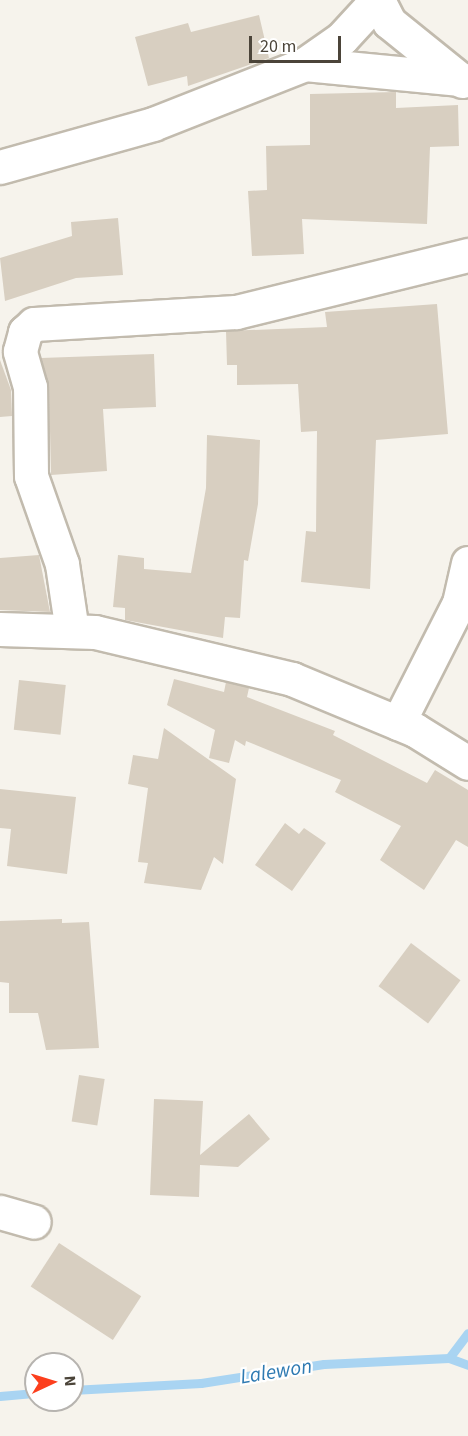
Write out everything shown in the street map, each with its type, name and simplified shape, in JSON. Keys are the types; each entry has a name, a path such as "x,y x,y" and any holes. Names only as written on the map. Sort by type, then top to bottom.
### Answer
{"street":[{"path":"0,168 153,124 305,64 342,38 378,0 389,22 464,85"},
{"path":"305,64 464,85"},
{"path":"72,631 62,564 32,476 30,387 20,351 24,333 34,324 236,312 468,255"},
{"path":"398,723 459,603 468,563"},
{"path":"0,629 72,631 292,679 398,723 468,763"},
{"path":"0,1212 34,1222"}],"building":[{"path":"259,15 269,58 188,86 187,76 148,86 135,37 188,23 191,32"},
{"path":"396,92 396,108 458,105 459,146 430,147 427,224 302,219 304,254 252,256 248,191 267,190 266,146 310,145 310,94"},
{"path":"118,218 123,275 76,278 5,301 0,258 72,236 71,222"},
{"path":"437,304 448,434 376,440 370,589 301,582 306,531 316,532 317,431 301,432 298,384 237,385 237,365 227,365 226,331 327,327 325,312"},
{"path":"154,354 156,407 103,409 107,471 51,475 49,387 41,358"},
{"path":"0,360 11,390 12,416 0,417"},
{"path":"207,435 260,440 258,504 248,561 244,560 240,618 225,617 223,638 125,620 125,608 113,607 118,555 144,558 144,569 191,573 206,488"},
{"path":"39,555 50,612 0,610 0,558"},
{"path":"174,679 224,692 226,682 249,688 247,697 335,731 333,735 427,783 435,770 468,790 468,847 456,840 424,890 380,860 401,826 335,792 341,780 246,741 245,746 235,740 229,763 209,758 215,730 167,705"},
{"path":"19,680 66,685 61,735 14,730"},
{"path":"164,728 236,779 223,864 214,857 201,890 144,883 148,863 138,862 148,788 128,784 133,755 158,759"},
{"path":"0,789 76,797 67,874 7,866 11,829 0,828"},
{"path":"285,823 299,834 304,828 326,843 292,891 255,865"},
{"path":"62,919 62,923 89,922 99,1048 46,1050 38,1013 9,1013 9,983 0,982 0,921"},
{"path":"411,943 461,980 428,1023 379,986"},
{"path":"79,1075 105,1079 97,1125 72,1121"},
{"path":"154,1099 203,1101 200,1155 249,1114 270,1139 238,1167 200,1165 199,1197 150,1195"},
{"path":"59,1243 141,1296 113,1340 31,1287"}],"waterway":[{"name":"Lalewon","path":"449,1358 468,1333"},
{"name":"Lalewon","path":"84,1389 201,1383 324,1364 449,1358 468,1365"},
{"name":"Lalewon","path":"0,1396 24,1394"}]}
